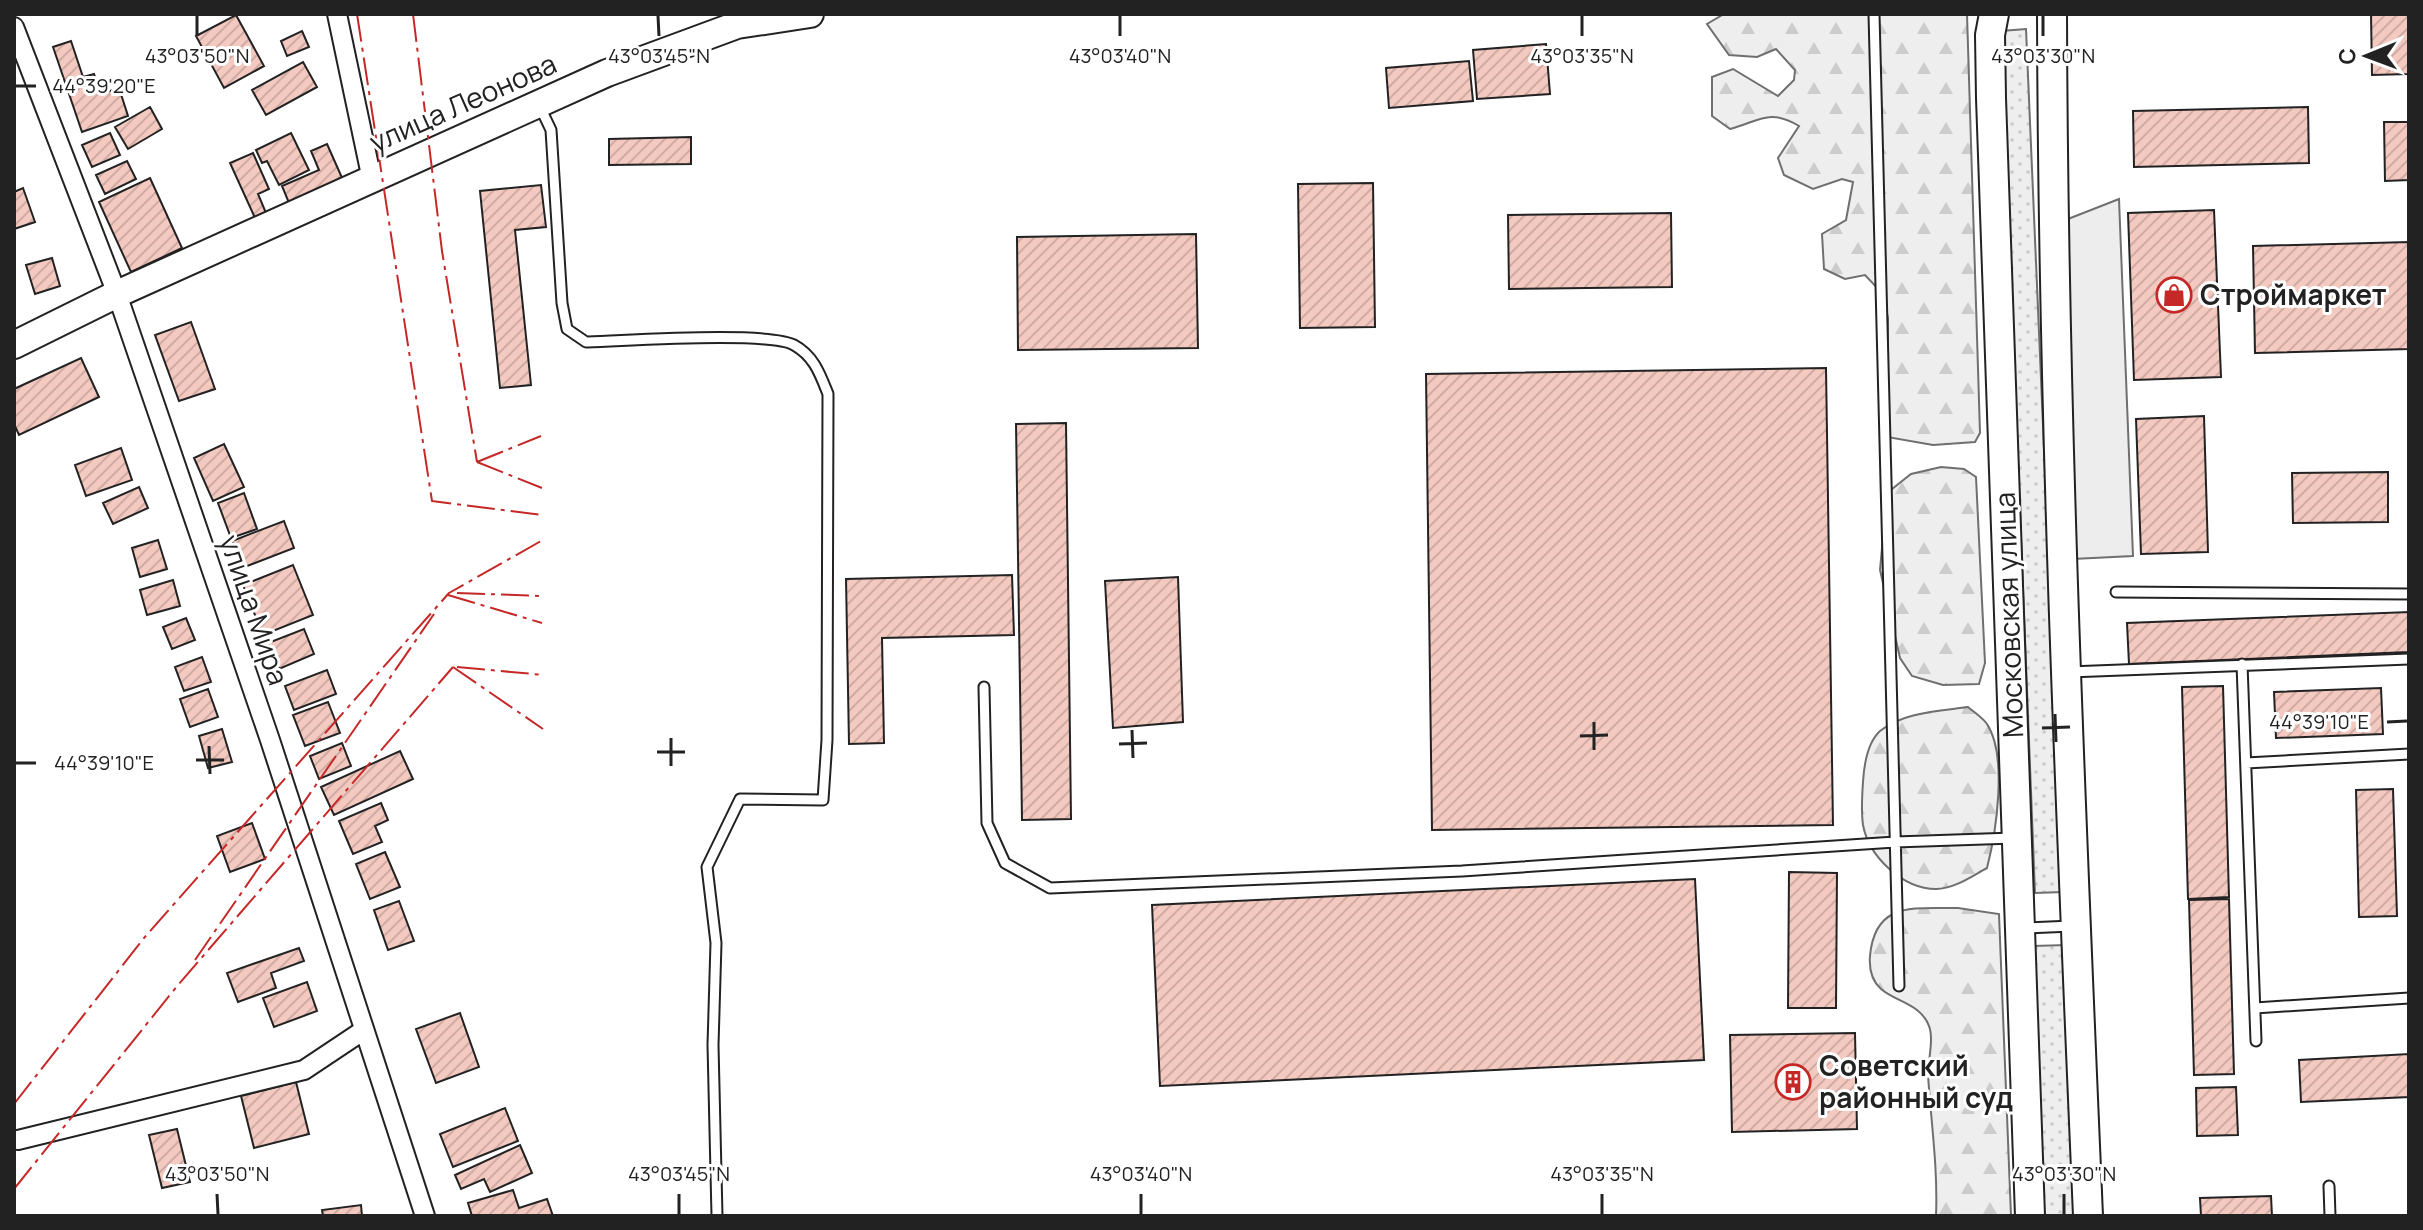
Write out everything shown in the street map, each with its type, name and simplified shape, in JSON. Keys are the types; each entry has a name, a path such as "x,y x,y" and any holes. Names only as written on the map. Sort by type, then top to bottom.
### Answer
{"main road":[{"name":"Московская улица","path":"1994,14 1990,35 1991,98 2030,1216"},
{"name":"Московская улица","path":"2052,14 2053,189 2067,672 2088,1216"}],"street":[{"name":"улица Леонова","path":"337,14 368,182 669,47 737,25 810,14"},
{"name":"улица Мира","path":"14,27 117,294 425,1216"},
{"path":"14,345 117,294 368,182"},
{"path":"18,1140 304,1070 364,1030"}],"lane":[{"path":"1874,14 1899,986"},
{"path":"539,104 551,130 562,303 567,329 586,342 752,339 792,343 813,359 828,394 827,724 823,800 740,799 707,867 716,943 713,1045 717,1216"},
{"path":"2116,592 2409,594"},
{"path":"2067,672 2409,659"},
{"path":"2242,664 2256,1041"},
{"path":"984,687 987,823 1005,863 1050,888 1462,871 1895,842 2017,838"},
{"path":"2246,763 2409,754"},
{"path":"2020,929 2077,926"},
{"path":"2255,1008 2409,998"},
{"path":"2329,1186 2330,1216"}],"green space":[{"path":"1724,14 1967,14 1980,433 1975,442 1933,445 1887,437 1888,318 1883,294 1865,275 1845,279 1824,269 1822,234 1846,220 1853,182 1842,179 1813,189 1784,175 1778,158 1799,126 1789,121 1764,118 1730,129 1712,116 1712,77 1733,69 1778,96 1794,80 1795,70 1776,49 1757,57 1729,55 1707,24"},
{"path":"2026,29 2063,892 2035,893 2001,31"},
{"path":"1941,467 1964,469 1976,477 1985,663 1979,684 1943,685 1912,676 1900,658 1880,570 1887,493 1911,474"},
{"path":"1968,707 1987,724 1997,755 1998,795 1987,868 1949,887 1924,888 1889,869 1867,837 1862,804 1867,755 1880,731 1889,725 1922,713"},
{"path":"1958,908 1999,914 2011,1216 1936,1216 1928,1075 1929,1026 1914,1008 1881,989 1870,969 1873,938 1889,916 1913,909"},
{"path":"2067,945 2077,1216 2041,1216 2031,946"}],"shaded area":[{"path":"2119,199 2133,556 2073,559 2068,219"}],"building":[{"path":"2371,14 2409,14 2409,74 2372,75"},
{"path":"236,15 264,66 224,88 196,36"},
{"path":"302,31 309,47 287,56 281,41"},
{"path":"71,41 83,77 94,74 101,94 119,88 128,116 82,132 53,47"},
{"path":"1546,44 1550,94 1477,99 1473,50"},
{"path":"1469,61 1473,101 1389,108 1386,68"},
{"path":"303,62 317,87 266,115 252,90"},
{"path":"150,107 162,129 128,149 115,127"},
{"path":"2308,107 2309,163 2134,167 2133,111"},
{"path":"2384,122 2409,122 2409,180 2385,181"},
{"path":"110,133 120,155 92,167 82,145"},
{"path":"291,133 309,170 279,185 267,161 262,163 256,150"},
{"path":"691,137 691,164 609,165 609,139"},
{"path":"327,144 343,180 289,203 282,186 319,170 311,151"},
{"path":"253,153 269,189 258,194 266,213 255,218 230,163"},
{"path":"127,161 136,179 105,194 96,175"},
{"path":"150,178 182,248 131,272 99,202"},
{"path":"1373,183 1375,327 1300,328 1298,184"},
{"path":"541,185 546,227 515,230 531,385 500,388 480,191"},
{"path":"23,188 35,222 14,229 14,192"},
{"name":"Строймаркет","path":"2214,210 2221,377 2134,380 2128,213"},
{"path":"1671,213 1672,287 1509,289 1508,215"},
{"path":"1196,234 1198,348 1018,350 1017,237"},
{"path":"2409,242 2409,349 2255,353 2253,246"},
{"path":"52,258 60,286 35,294 26,265"},
{"path":"191,322 215,389 179,401 155,335"},
{"path":"81,358 99,397 19,435 14,424 14,389"},
{"path":"1826,368 1833,825 1432,830 1426,374"},
{"path":"2204,416 2208,552 2141,554 2136,419"},
{"path":"1066,423 1071,819 1022,820 1016,424"},
{"path":"224,444 244,487 213,501 194,458"},
{"path":"121,448 132,480 86,496 75,465"},
{"path":"2388,472 2388,522 2293,523 2292,473"},
{"path":"139,487 148,508 113,524 103,503"},
{"path":"244,493 257,529 231,538 218,503"},
{"path":"284,521 294,548 242,568 232,541"},
{"path":"158,540 167,569 140,577 132,548"},
{"path":"293,565 313,615 263,635 243,585"},
{"path":"1012,575 1014,635 882,638 884,743 849,744 846,579"},
{"path":"1178,577 1183,722 1113,728 1105,581"},
{"path":"173,580 180,606 147,615 140,590"},
{"path":"2409,612 2409,652 2129,664 2127,623"},
{"path":"186,618 195,640 172,649 163,627"},
{"path":"304,629 314,654 279,669 268,643"},
{"path":"202,657 211,682 184,691 175,667"},
{"path":"327,670 336,694 294,710 285,686"},
{"path":"2223,686 2229,897 2188,899 2182,687"},
{"path":"2381,688 2383,734 2276,738 2274,692"},
{"path":"208,689 218,717 190,727 180,699"},
{"path":"328,702 340,733 305,746 293,715"},
{"path":"222,729 232,762 208,768 199,736"},
{"path":"342,743 351,766 319,779 310,756"},
{"path":"400,751 413,779 334,815 321,787"},
{"path":"2393,789 2397,916 2359,917 2356,790"},
{"path":"381,803 388,820 375,826 382,842 353,854 339,821"},
{"path":"252,823 265,859 230,872 217,836"},
{"path":"385,852 400,887 370,899 356,864"},
{"path":"1789,872 1837,873 1836,1008 1788,1008"},
{"path":"1695,879 1704,1060 1160,1086 1152,905"},
{"path":"2229,899 2234,1074 2194,1075 2189,900"},
{"path":"399,901 414,941 388,950 374,910"},
{"path":"299,948 304,961 271,973 276,988 238,1002 227,973"},
{"path":"307,982 317,1011 274,1027 263,998"},
{"path":"460,1013 479,1067 436,1083 416,1029"},
{"name":"Советский районный суд","path":"1855,1033 1857,1129 1732,1132 1730,1035"},
{"path":"2409,1054 2409,1097 2301,1102 2299,1060"},
{"path":"296,1082 309,1134 254,1148 241,1096"},
{"path":"2236,1087 2238,1135 2197,1136 2196,1088"},
{"path":"505,1108 518,1141 453,1167 440,1134"},
{"path":"177,1129 190,1182 162,1188 149,1135"},
{"path":"520,1145 532,1173 490,1192 484,1179 461,1189 455,1175"},
{"path":"513,1190 519,1208 547,1199 553,1216 472,1216 468,1203"},
{"path":"2271,1196 2272,1216 2201,1216 2200,1198"},
{"path":"361,1205 362,1216 323,1216 322,1210"}],"power":[{"path":"357,14 432,501 543,515"},
{"path":"413,14 442,251 477,462"},
{"path":"477,462 541,436"},
{"path":"477,462 542,488"},
{"path":"14,1104 144,938 449,593 541,541"},
{"path":"457,593 542,596"},
{"path":"448,595 542,623"},
{"path":"195,960 434,614"},
{"path":"453,667 543,729"},
{"path":"14,1189 178,985 453,667"},
{"path":"457,667 544,675"}],"place":[{"name":"Строймаркет","path":"2174,295"},
{"name":"Советский районный суд","path":"1793,1082"}]}
